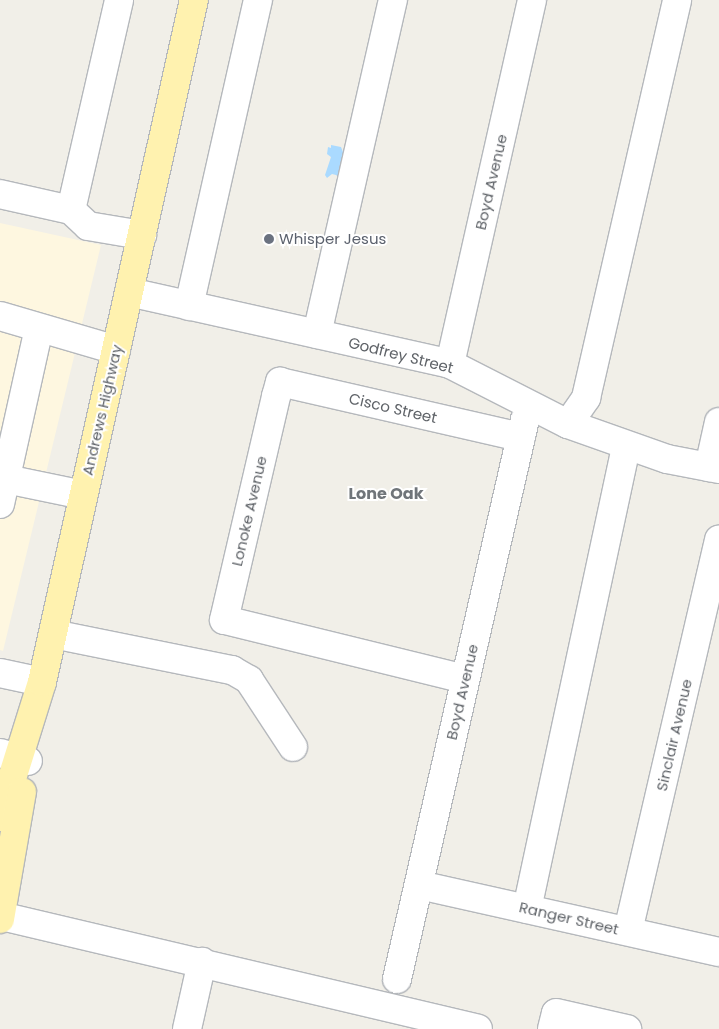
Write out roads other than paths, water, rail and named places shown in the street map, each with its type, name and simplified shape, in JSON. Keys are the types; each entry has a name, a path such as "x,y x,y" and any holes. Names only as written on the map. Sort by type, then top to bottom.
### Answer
{"main road":[{"name":"Andrews Highway","path":"0,818 15,758 42,682 194,0"},
{"path":"0,917 15,758"}],"street":[{"path":"71,210 119,0"},
{"path":"189,306 258,0"},
{"path":"317,334 393,0"},
{"name":"Boyd Avenue","path":"450,364 532,0"},
{"path":"568,424 586,398 677,0"},
{"path":"0,194 71,210 88,226 142,235"},
{"name":"Godfrey Street","path":"129,292 450,364 528,406 568,424 667,459 714,468"},
{"path":"0,316 116,350"},
{"path":"39,328 3,491 83,495"},
{"name":"Cisco Street","path":"276,396 280,382 521,436"},
{"name":"Lonoke Avenue","path":"276,396 224,620 465,679"},
{"name":"Boyd Avenue","path":"397,979 528,406"},
{"path":"714,468 719,422"},
{"path":"528,909 626,446"},
{"name":"Sinclair Avenue","path":"628,931 719,540"},
{"path":"52,634 232,670 249,680 293,747"},
{"path":"0,673 42,682"},
{"name":"Ranger Street","path":"419,885 719,952"},
{"path":"0,917 202,962 404,1020 478,1029"},
{"path":"187,1029 202,962"},
{"path":"552,1029 556,1013 627,1029"}],"water":[{"path":"331,145 341,147 343,152 344,167 340,169 343,174 340,178 332,174 327,178 325,175 331,157 327,154 328,147 331,148"}],"place":[{"name":"Whisper Jesus","path":"269,239"}],"district":[{"name":"Lone Oak","path":"386,494"}]}
